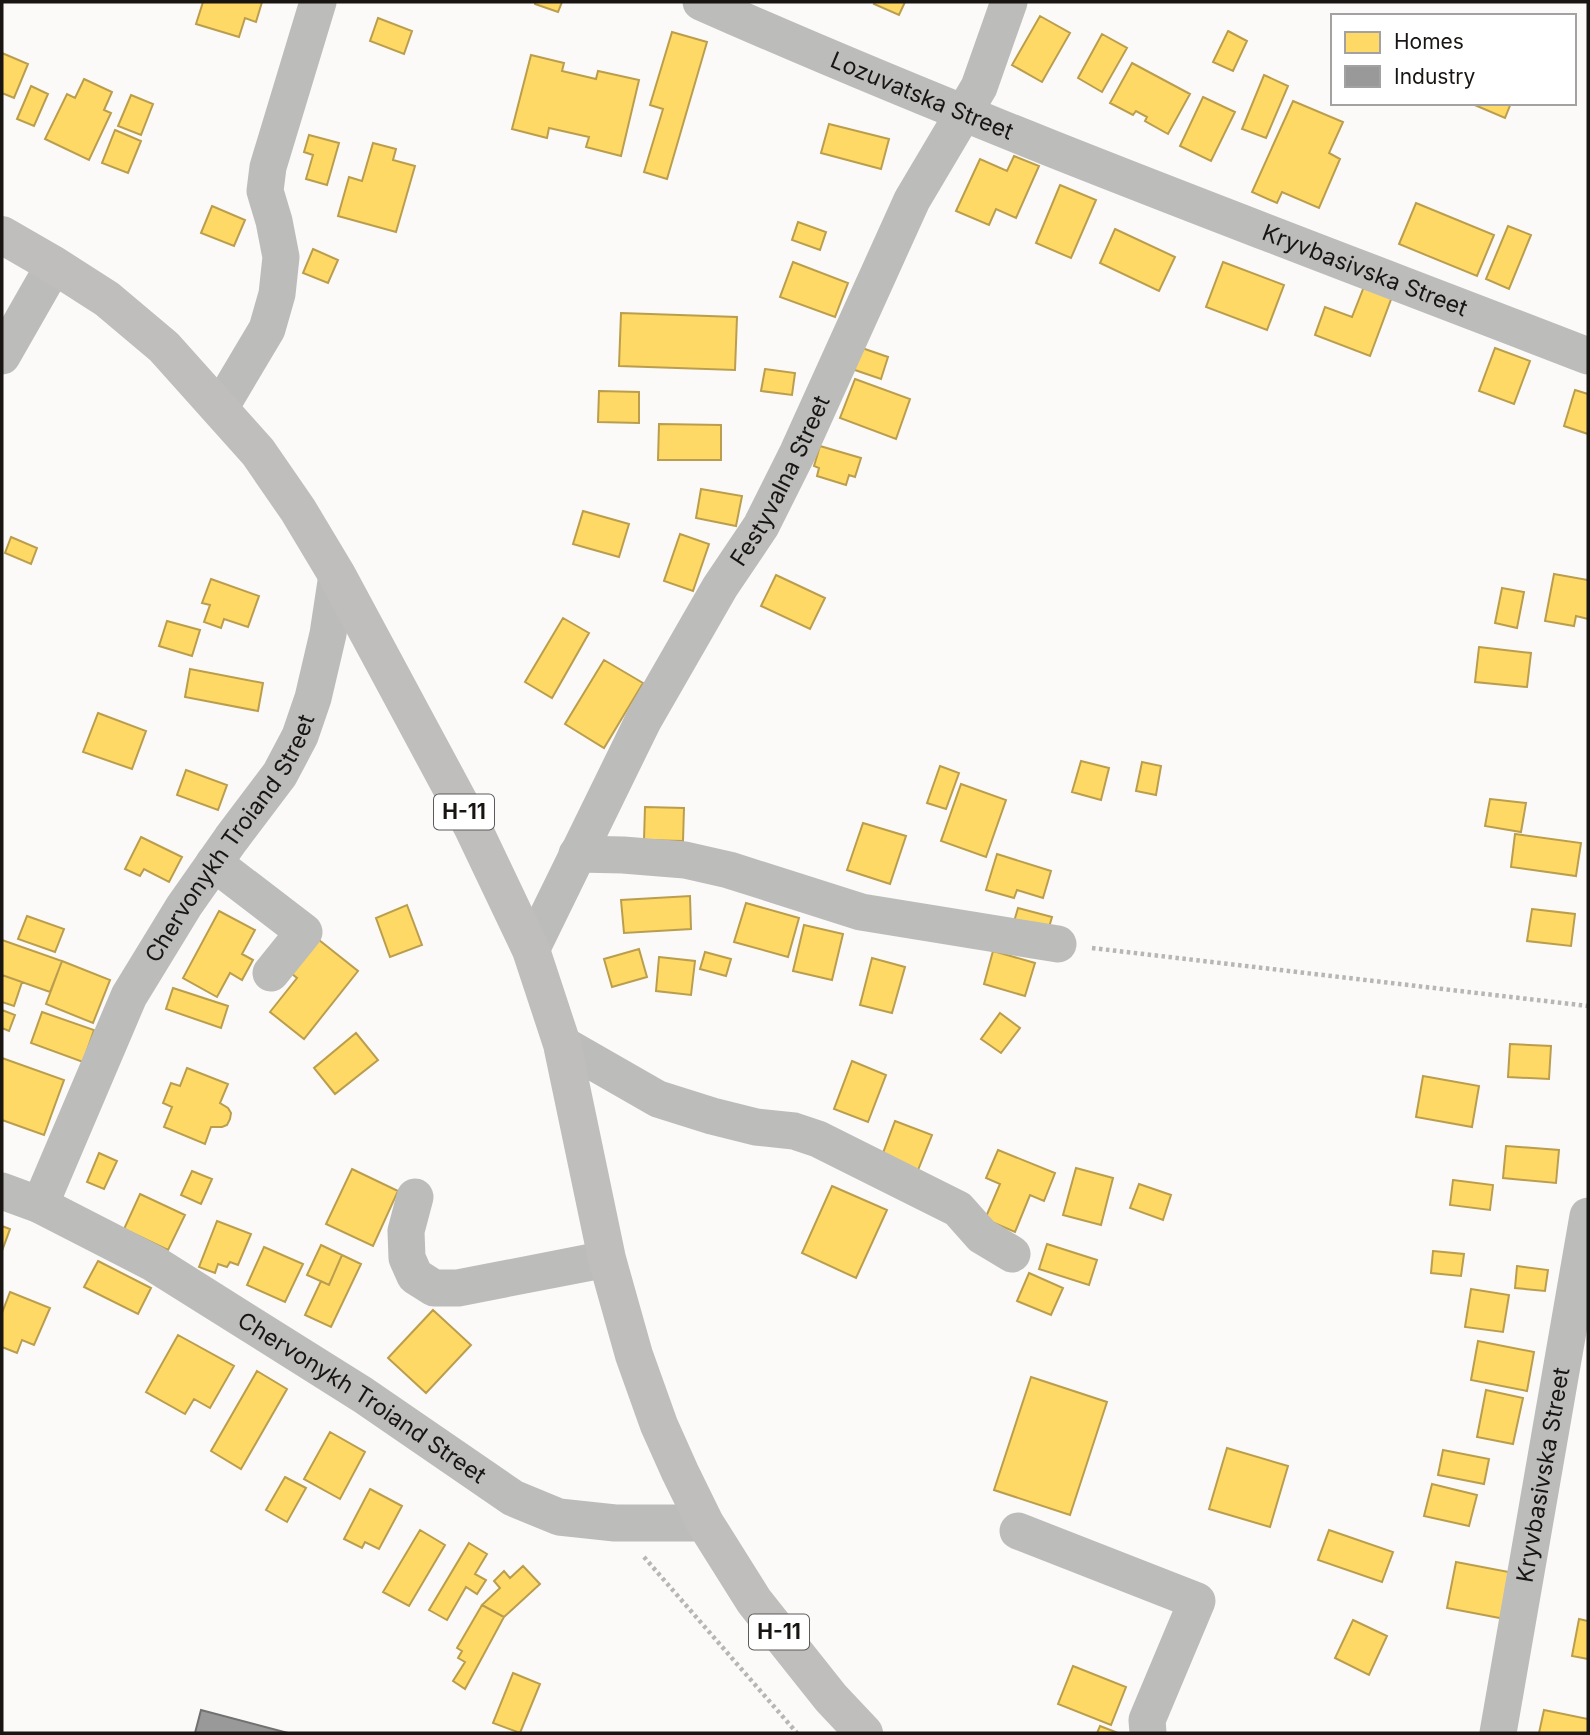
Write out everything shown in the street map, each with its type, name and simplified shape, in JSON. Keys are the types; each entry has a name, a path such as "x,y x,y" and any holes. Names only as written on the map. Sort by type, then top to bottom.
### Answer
{"main road":[{"name":"Н-11","path":"2,235 107,299 164,347 258,452 298,510 337,575 473,828 531,950 562,1044 607,1259 634,1355 659,1425 705,1523 754,1601 831,1698 864,1733"}],"street":[{"path":"220,408 267,329 277,294 281,257 265,191 268,167 318,2"},
{"name":"Lozuvatska Street","path":"701,2 825,57 1143,184"},
{"name":"Festyvalna Street","path":"531,950 650,710 720,587 761,526 798,452 912,200 979,87 1009,2"},
{"name":"Kryvbasivska Street","path":"1143,184 1588,356"},
{"path":"2,356 54,265"},
{"name":"Chervonykh Troiand Street","path":"40,1205 128,996 184,906 280,774 300,736 313,698 328,634 337,575"},
{"path":"577,854 685,860 729,870 861,912 1058,944"},
{"path":"214,863 304,932 271,973"},
{"path":"562,1044 658,1099 756,1127 794,1131 818,1139 958,1209 982,1236 1012,1254"},
{"name":"Chervonykh Troiand Street","path":"2,1191 40,1205 153,1263 363,1395 513,1497 559,1517 615,1523 705,1523"},
{"path":"415,1198 406,1231 407,1258 415,1276 434,1288 458,1288 607,1259"},
{"name":"Kryvbasivska Street","path":"1498,1733 1588,1216"},
{"path":"1018,1531 1197,1601 1147,1720 1148,1733"}],"path":[{"path":"1058,944 1588,1006"},
{"path":"615,1523 797,1733"}],"building: Homes":[{"path":"203,2 262,2 256,22 245,18 239,37 196,24"},
{"path":"535,2 562,2 558,12"},
{"path":"905,2 899,15 874,4"},
{"path":"1040,16 1070,33 1042,82 1012,65"},
{"path":"378,18 412,31 404,54 370,41"},
{"path":"1228,31 1247,41 1233,71 1213,62"},
{"path":"672,32 707,42 667,179 644,172 663,109 650,105"},
{"path":"1102,34 1127,48 1102,92 1078,78"},
{"path":"2,53 28,64 14,98 2,93"},
{"path":"531,55 564,63 562,71 596,79 598,71 639,80 621,156 586,147 589,137 549,128 547,138 512,129"},
{"path":"1132,63 1190,94 1168,134 1145,121 1147,117 1136,111 1133,115 1110,103"},
{"path":"1264,75 1288,86 1266,138 1242,129"},
{"path":"84,79 112,92 104,110 111,113 89,160 45,139 67,94 75,98"},
{"path":"31,86 48,94 34,126 17,119"},
{"path":"131,95 153,104 141,135 118,126"},
{"path":"1203,97 1235,112 1211,161 1180,146"},
{"path":"1293,101 1343,122 1329,153 1340,159 1319,208 1282,192 1277,203 1252,192"},
{"path":"1475,105 1510,105 1505,118"},
{"path":"829,124 889,139 881,169 821,153"},
{"path":"115,130 141,141 128,173 102,163"},
{"path":"309,135 339,143 327,185 306,179 313,155 304,152"},
{"path":"373,143 396,149 393,160 415,166 396,232 338,216 349,177 362,181"},
{"path":"1014,156 1039,166 1016,218 996,209 989,225 956,211 980,159 1007,171"},
{"path":"1060,185 1096,200 1071,258 1036,243"},
{"path":"1416,203 1494,235 1477,276 1399,244"},
{"path":"212,206 245,220 234,246 201,233"},
{"path":"798,222 826,232 820,250 792,240"},
{"path":"1508,226 1531,235 1509,289 1486,279"},
{"path":"1115,229 1175,257 1159,291 1100,263"},
{"path":"313,249 338,260 328,283 303,273"},
{"path":"793,262 848,283 835,317 780,297"},
{"path":"1223,262 1284,285 1267,330 1206,307"},
{"path":"1365,284 1393,294 1370,356 1315,335 1325,307 1352,317"},
{"path":"621,313 737,317 735,370 619,366"},
{"path":"859,347 888,357 881,379 852,369"},
{"path":"1495,348 1530,361 1514,404 1479,391"},
{"path":"765,369 795,373 792,395 761,391"},
{"path":"855,379 910,399 896,439 840,418"},
{"path":"1575,390 1588,394 1588,434 1564,426"},
{"path":"599,391 639,392 639,423 598,422"},
{"path":"659,424 721,425 721,460 658,460"},
{"path":"820,446 861,458 855,477 849,475 846,485 817,476 819,468 814,466"},
{"path":"701,489 742,496 736,526 696,518"},
{"path":"583,511 629,524 619,557 573,544"},
{"path":"680,534 709,544 693,591 664,581"},
{"path":"11,537 37,548 31,564 5,553"},
{"path":"1554,574 1588,580 1588,619 1576,616 1574,626 1545,621"},
{"path":"776,575 825,598 810,629 761,606"},
{"path":"211,579 259,596 248,627 224,619 221,628 204,622 210,605 202,603"},
{"path":"1502,588 1524,592 1517,628 1495,623"},
{"path":"563,618 589,633 552,698 525,682"},
{"path":"167,621 200,630 192,656 159,646"},
{"path":"1479,647 1531,653 1527,687 1475,682"},
{"path":"604,660 643,683 604,748 565,724"},
{"path":"190,669 263,683 258,711 185,697"},
{"path":"98,713 146,731 132,769 83,752"},
{"path":"1081,761 1109,768 1101,800 1072,792"},
{"path":"1142,762 1161,766 1156,795 1136,791"},
{"path":"940,766 959,773 946,809 927,803"},
{"path":"186,770 227,785 218,810 177,795"},
{"path":"961,784 1006,800 986,857 941,841"},
{"path":"1490,799 1526,803 1521,832 1485,826"},
{"path":"645,807 684,808 683,841 644,840"},
{"path":"863,823 906,836 890,884 847,870"},
{"path":"1515,834 1581,843 1576,876 1511,867"},
{"path":"141,837 182,857 169,882 144,869 140,876 125,869"},
{"path":"997,854 1051,871 1043,898 1017,890 1014,898 986,890"},
{"path":"690,896 691,929 624,933 621,900"},
{"path":"746,903 799,918 788,957 734,942"},
{"path":"407,905 422,945 390,957 376,918"},
{"path":"1018,908 1052,917 1047,934 1013,925"},
{"path":"1532,909 1575,914 1571,946 1527,941"},
{"path":"219,911 255,930 242,954 253,960 242,980 230,973 217,997 183,978"},
{"path":"27,916 64,929 55,952 18,939"},
{"path":"804,925 843,934 832,980 793,971"},
{"path":"314,936 358,971 304,1039 270,1012 297,978 287,970"},
{"path":"2,940 62,961 50,992 2,975"},
{"path":"639,949 647,977 612,987 604,959"},
{"path":"993,951 1035,963 1025,996 984,984"},
{"path":"705,952 731,959 726,976 700,969"},
{"path":"659,957 695,961 691,995 656,991"},
{"path":"872,958 905,967 892,1013 860,1005"},
{"path":"62,961 110,980 93,1023 46,1004"},
{"path":"2,975 22,982 14,1006 2,1002"},
{"path":"173,988 228,1006 221,1028 166,1009"},
{"path":"2,1010 15,1015 9,1031 2,1028"},
{"path":"42,1012 94,1030 83,1062 31,1043"},
{"path":"1000,1013 1020,1028 1001,1053 981,1039"},
{"path":"356,1033 378,1060 335,1094 314,1068"},
{"path":"1510,1044 1551,1046 1549,1079 1508,1077"},
{"path":"2,1058 64,1080 44,1135 2,1120"},
{"path":"852,1061 886,1075 868,1122 834,1109"},
{"path":"187,1068 228,1084 220,1103 228,1108 230,1119 227,1125 211,1127 205,1144 164,1127 172,1107 163,1103 171,1083 180,1086"},
{"path":"1423,1076 1479,1086 1472,1127 1416,1117"},
{"path":"895,1121 932,1135 916,1175 880,1161"},
{"path":"1506,1146 1559,1150 1556,1183 1503,1178"},
{"path":"998,1150 1055,1173 1044,1201 1030,1195 1015,1232 985,1219 1000,1184 986,1178"},
{"path":"99,1153 117,1161 104,1189 87,1182"},
{"path":"1076,1168 1113,1178 1101,1225 1063,1215"},
{"path":"352,1169 398,1191 373,1246 326,1224"},
{"path":"192,1171 212,1179 201,1204 181,1195"},
{"path":"1453,1180 1493,1185 1490,1210 1450,1205"},
{"path":"1139,1184 1171,1195 1163,1220 1130,1208"},
{"path":"832,1186 887,1210 856,1278 802,1253"},
{"path":"140,1194 185,1215 168,1250 124,1229"},
{"path":"217,1221 251,1234 238,1265 230,1262 227,1267 218,1264 215,1273 199,1267"},
{"path":"2,1226 10,1229 2,1251"},
{"path":"1047,1244 1097,1260 1089,1285 1039,1269"},
{"path":"321,1245 342,1255 329,1285 307,1275"},
{"path":"264,1247 303,1264 285,1302 247,1285"},
{"path":"1433,1251 1464,1254 1461,1276 1431,1273"},
{"path":"342,1255 361,1264 331,1327 305,1315 321,1281 329,1285"},
{"path":"98,1261 151,1288 138,1314 84,1287"},
{"path":"1517,1266 1548,1270 1545,1291 1515,1288"},
{"path":"1029,1273 1063,1288 1051,1315 1017,1301"},
{"path":"1471,1289 1509,1295 1503,1332 1465,1327"},
{"path":"10,1292 50,1308 34,1345 22,1340 17,1353 2,1347 2,1313"},
{"path":"433,1310 471,1345 426,1393 388,1358"},
{"path":"178,1335 234,1366 210,1408 194,1399 185,1414 146,1392"},
{"path":"1478,1341 1534,1352 1527,1391 1471,1380"},
{"path":"257,1371 287,1389 241,1469 211,1451"},
{"path":"1031,1377 1107,1402 1070,1515 994,1490"},
{"path":"1486,1390 1523,1398 1513,1444 1477,1437"},
{"path":"330,1432 365,1452 340,1499 304,1479"},
{"path":"1227,1448 1288,1466 1270,1527 1209,1509"},
{"path":"1443,1450 1489,1459 1484,1484 1438,1475"},
{"path":"285,1477 306,1488 287,1522 266,1510"},
{"path":"1432,1484 1477,1495 1469,1526 1424,1516"},
{"path":"370,1489 402,1506 379,1549 365,1542 362,1548 344,1539"},
{"path":"420,1530 445,1545 409,1606 383,1592"},
{"path":"1329,1530 1393,1552 1382,1582 1318,1560"},
{"path":"469,1543 487,1554 475,1574 486,1580 477,1594 466,1587 447,1620 429,1610"},
{"path":"1456,1562 1514,1573 1505,1619 1447,1608"},
{"path":"523,1566 540,1584 504,1617 482,1605 500,1588 494,1581 504,1571 510,1578"},
{"path":"482,1605 504,1617 465,1689 453,1681 465,1662 458,1658 462,1651 457,1648"},
{"path":"1579,1619 1588,1621 1588,1659 1572,1656"},
{"path":"1353,1620 1387,1636 1369,1675 1335,1658"},
{"path":"1073,1666 1126,1687 1111,1725 1058,1704"},
{"path":"513,1673 540,1684 520,1733 493,1723"},
{"path":"1544,1710 1588,1719 1588,1733 1539,1733"},
{"path":"1100,1726 1118,1733 1097,1733"}],"building: Industry":[{"path":"201,1710 288,1733 195,1733"}]}
